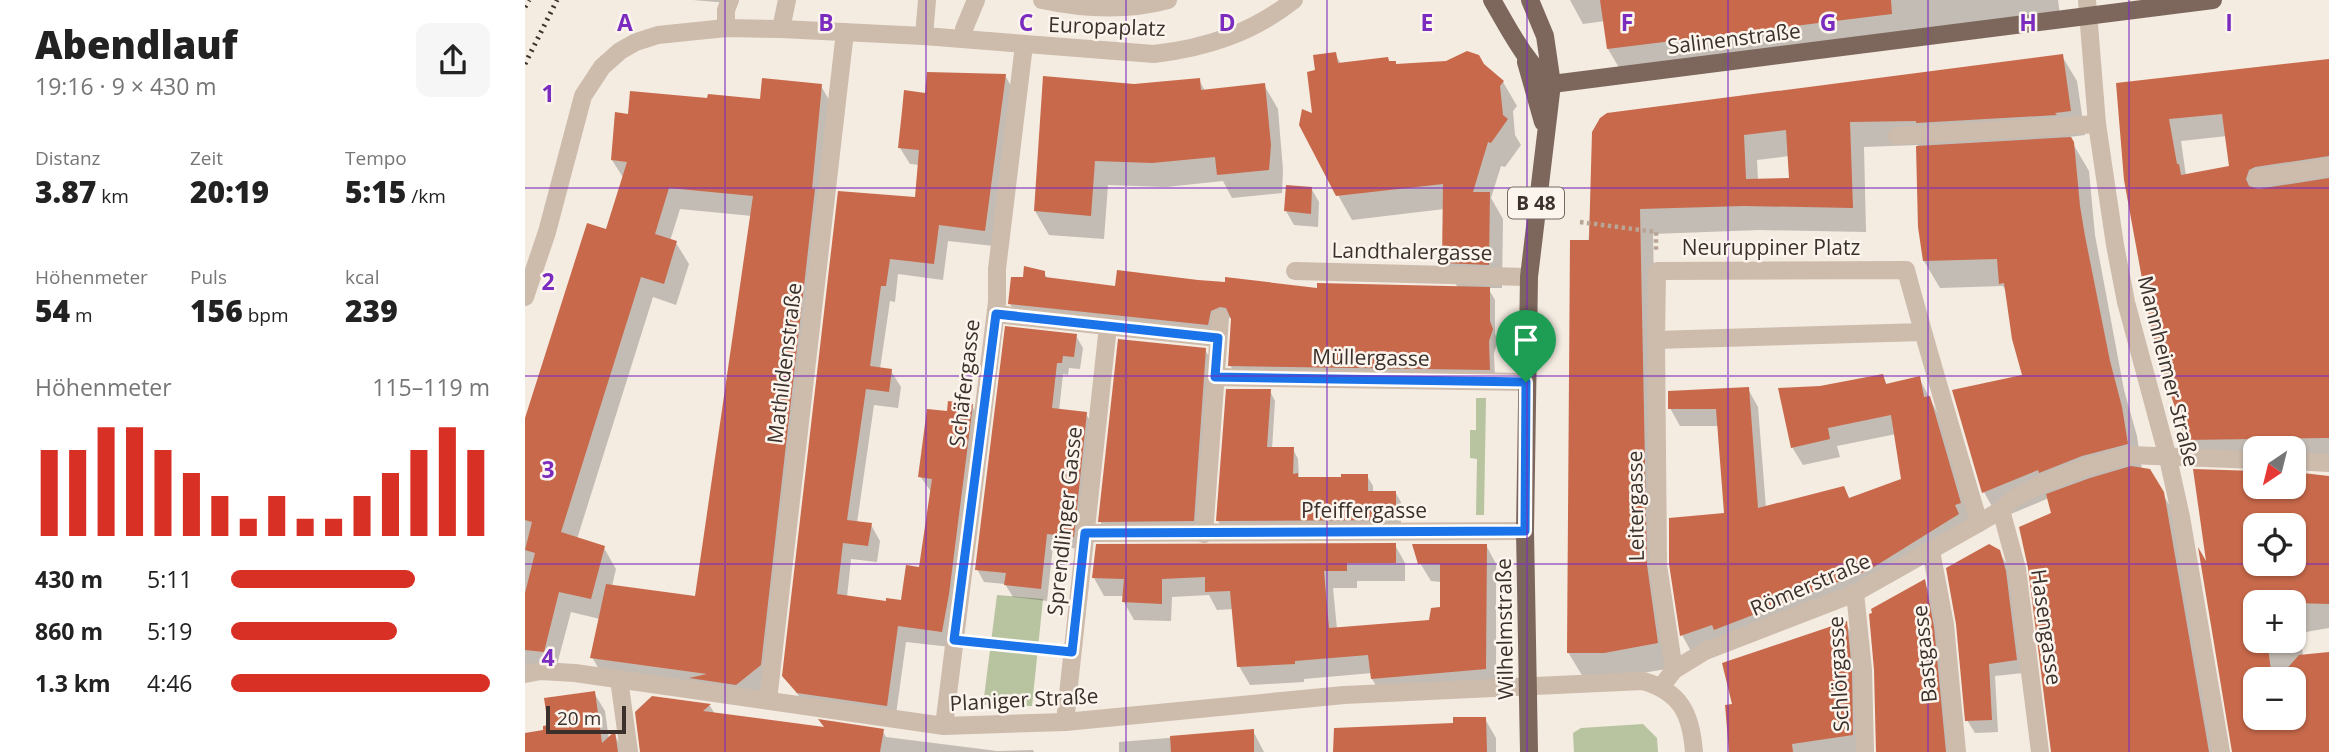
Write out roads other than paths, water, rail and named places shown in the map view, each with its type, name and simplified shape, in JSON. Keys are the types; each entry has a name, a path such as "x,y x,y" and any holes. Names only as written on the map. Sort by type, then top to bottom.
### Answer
{"main road":[{"name":"Wilhelmstraße","path":"1492,0 1522,49 1543,77 1552,84"},
{"name":"Wilhelmstraße","path":"1529,752 1525,531 1528,277 1552,84 1545,36 1530,0"},
{"name":"Salinenstraße","path":"1552,84 2088,8 2213,0"},
{"name":"Wilhelmstraße","path":"1522,49 1545,129"}],"street":[{"path":"726,28 726,10 730,0"},
{"path":"781,29 787,0"},
{"path":"924,36 927,0"},
{"path":"964,39 964,29 976,0"},
{"path":"1042,0 1126,8 1160,1"},
{"name":"Europaplatz","path":"525,297 547,232 583,96 602,67 636,42 679,32 726,28 781,29 924,36 1144,54 1183,51 1238,35 1294,0"},
{"name":"Mannheimer Straße","path":"2088,8 2097,124 2111,222 2126,302 2181,517 2221,752"},
{"name":"Mathildenstraße","path":"768,700 845,32"},
{"name":"Schäfergasse","path":"944,726 996,314 997,269 1024,45"},
{"path":"1897,136 2097,124"},
{"path":"2257,178 2329,167"},
{"name":"Neuruppiner Platz","path":"1656,340 1657,271 1906,270 1923,332"},
{"name":"Landthalergasse","path":"1295,271 1528,277"},
{"path":"996,314 1218,338"},
{"path":"1204,534 1220,318"},
{"name":"Sprendlinger Gasse","path":"1065,722 1108,326"},
{"path":"1656,340 1923,332 1979,523"},
{"name":"Leitergasse","path":"1656,340 1658,565 1674,670"},
{"name":"Müllergasse","path":"1215,377 1526,382"},
{"name":"Römerstraße","path":"1661,687 1674,670 1705,651 1855,593 2001,510 2014,498 2086,467 2130,455 2243,460"},
{"path":"2307,462 2329,463"},
{"name":"Hasengasse","path":"2001,510 2017,569 2040,752"},
{"name":"Pfeiffergasse","path":"1085,533 1525,531"},
{"name":"Bastgasse","path":"1931,551 1945,625 1957,752"},
{"name":"Schlörgasse","path":"1855,593 1863,670 1865,752"},
{"name":"Planiger Straße","path":"525,674 558,671 944,726 1065,722 1344,695 1643,681 1661,687"},
{"path":"619,679 629,752"},
{"path":"1661,687 1677,700 1687,714 1694,752"}],"railway":[{"path":"525,7 529,0"},
{"path":"525,64 557,0"}]}
